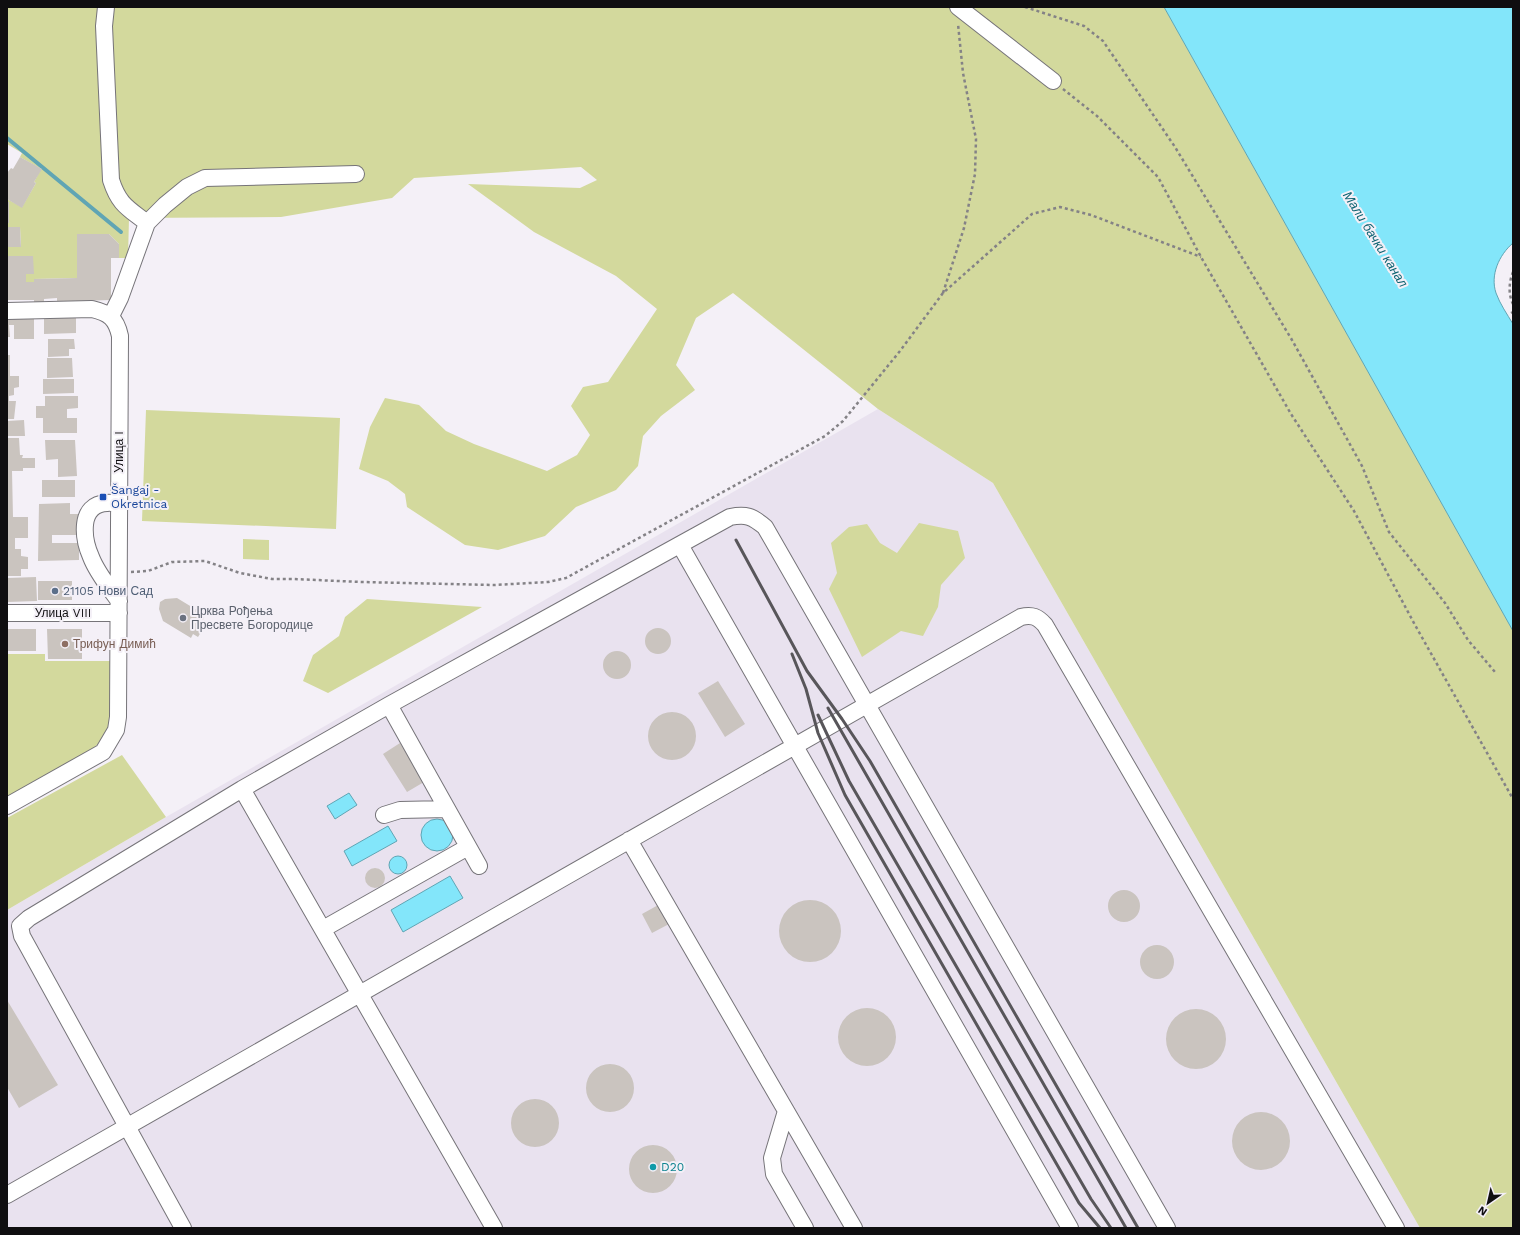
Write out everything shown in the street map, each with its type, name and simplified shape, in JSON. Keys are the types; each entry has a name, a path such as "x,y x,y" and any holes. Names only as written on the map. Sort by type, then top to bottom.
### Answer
{"street":[{"path":"106,7 104,26 111,180 121,203 147,223"},
{"path":"958,14 1053,82"},
{"path":"7,310 92,309 111,316 120,298 147,223 165,205 187,187 205,178 356,174"},
{"name":"Улица I","path":"7,806 103,752 116,730 118,717 120,336 111,316"},
{"path":"119,505 107,502 92,508 87,515 84,526 86,545 91,559 119,607"},
{"path":"183,1228 22,936 20,926 29,918 242,789 389,705 730,517 742,515 755,518 765,527 1167,1228"},
{"path":"680,545 1070,1228"},
{"name":"Улица VIII","path":"7,613 119,607"},
{"path":"7,1195 1021,617 1029,615 1040,619 1046,625 1396,1228"},
{"path":"389,705 478,866"},
{"path":"242,789 494,1228"},
{"path":"384,815 400,810 447,809"},
{"path":"629,840 854,1228"},
{"path":"323,929 468,848"},
{"path":"786,1111 772,1158 774,1174 805,1228"}],"path":[{"path":"1025,7 1084,26 1103,41 1175,146 1288,334 1362,466 1389,532 1445,602 1468,640 1495,672"},
{"path":"943,294 964,228 975,174 976,139 963,73 958,14"},
{"path":"1053,82 1097,116 1158,177 1201,257 1291,414 1354,511 1415,625 1513,799"},
{"path":"119,573 148,571 172,562 205,562 240,573 272,579 494,585 548,582 566,578 825,436 843,421 900,351 943,294 1032,214 1060,207 1091,215 1201,257"},
{"path":"1513,272 1510,288 1513,304"}],"shaded area":[{"path":"878,409 993,483 1420,1228 7,1228 7,910 166,817"}],"green space":[{"path":"7,7 1164,7 1513,631 1513,1228 1420,1228 993,483 878,409 733,293 696,318 676,365 695,390 661,416 643,436 638,466 616,490 576,507 545,536 498,550 465,545 407,507 405,494 388,481 359,469 370,427 385,398 419,405 446,431 474,444 547,471 577,455 590,435 571,406 583,387 608,382 657,309 616,276 534,232 468,184 580,188 597,180 581,167 414,178 392,198 281,217 129,218 128,258 119,258 119,244 109,234 77,235 77,278 34,279 34,282 26,282 26,274 33,274 33,256 8,256 8,247 21,247 20,227 7,227 7,223 9,223 9,202 7,202 7,199 22,207 36,183 34,182 41,169 20,157 22,153 7,144"},
{"path":"146,410 340,418 336,529 142,521"},
{"path":"919,523 958,531 965,558 941,585 938,607 923,636 901,631 862,657 829,589 837,573 831,543 849,527 867,524 880,543 897,553"},
{"path":"243,539 269,540 269,560 243,559"},
{"path":"367,599 482,607 328,693 303,681 313,655 339,636 345,617"},
{"path":"7,654 45,654 45,661 112,661 112,720 104,736 92,750 7,799"},
{"path":"122,755 166,817 7,910 7,818"}],"water":[{"name":"Мали бачки канал","path":"1164,7 1513,7 1513,243 1500,259 1495,272 1494,286 1504,309 1513,324 1513,631"},
{"path":"349,793 357,805 335,819 327,806"},
{"path":"437,819 448,824 453,835 448,846 437,851 426,846 421,835 426,824"},
{"path":"388,826 397,841 352,866 344,851"},
{"path":"394,856 402,856 407,861 405,872 402,874 394,874 389,869 389,861"},
{"path":"450,876 463,898 403,932 391,910"}],"building":[{"path":"20,157 42,169 22,208 7,199 7,173 11,168 13,169"},
{"path":"7,202 9,202 9,223 7,223"},
{"path":"7,227 20,227 21,247 7,247"},
{"path":"77,234 109,234 119,244 119,258 111,258 111,300 57,303 57,298 44,299 44,303 34,303 34,300 7,300 7,256 33,256 34,274 26,274 26,282 34,282 34,279 77,278"},
{"path":"44,313 76,313 76,333 44,334"},
{"path":"7,316 34,316 34,339 14,339 14,325 9,325 10,337 7,337"},
{"path":"48,339 74,339 75,349 69,349 69,356 48,357"},
{"path":"7,355 10,355 10,376 19,376 19,387 14,388 14,395 9,396 9,401 16,401 14,419 7,419"},
{"path":"47,358 72,358 73,377 47,378"},
{"path":"43,379 74,379 74,393 43,394"},
{"path":"45,396 78,396 78,408 67,409 67,418 77,418 77,433 43,433 43,418 36,418 36,406 45,406"},
{"path":"24,420 25,436 7,436 7,421"},
{"path":"7,438 19,438 20,455 23,455 22,458 35,458 35,468 23,468 23,471 12,471 13,517 28,517 28,538 15,538 15,549 21,549 21,556 28,557 28,569 21,569 21,576 7,576"},
{"path":"45,440 75,440 77,476 58,477 58,459 46,460"},
{"path":"42,480 75,480 75,497 42,497"},
{"path":"70,503 70,514 82,514 82,535 52,535 52,543 79,543 79,560 38,561 39,504"},
{"path":"36,577 37,601 7,602 7,578"},
{"name":"21105 Нови Сад","path":"38,581 72,581 72,600 38,600"},
{"name":"Црква Рођења Пресвете Богородице","path":"177,598 205,615 203,620 207,622 198,637 193,634 191,638 163,621 159,609 160,602 165,599"},
{"path":"658,628 667,632 671,641 667,650 658,654 649,650 645,641 649,632"},
{"path":"7,629 36,629 36,651 7,651"},
{"name":"Трифун Димић","path":"47,629 82,629 82,659 48,659"},
{"path":"617,651 627,655 631,665 627,675 617,679 607,675 603,665 607,655"},
{"path":"718,681 745,724 725,737 698,693"},
{"path":"667,712 677,712 689,719 696,731 696,741 689,753 677,760 667,760 659,756 652,749 648,741 648,731 652,723 659,716"},
{"path":"400,743 424,782 407,792 383,754"},
{"path":"375,868 382,871 385,878 382,885 375,888 368,885 365,878 368,871"},
{"path":"1121,890 1127,890 1136,894 1140,906 1136,918 1127,922 1121,922 1112,918 1108,909 1108,903 1112,894"},
{"path":"810,900 822,903 832,909 838,919 841,931 838,943 832,953 822,959 810,962 798,959 788,953 782,943 779,931 782,919 788,909 798,903"},
{"path":"660,904 671,923 652,933 642,914"},
{"path":"1157,945 1169,950 1174,962 1169,974 1157,979 1145,974 1140,962 1145,950"},
{"path":"7,1000 58,1085 19,1108 7,1087"},
{"path":"867,1008 883,1013 891,1021 896,1037 891,1053 883,1061 867,1066 851,1061 843,1053 838,1037 843,1021 851,1013"},
{"path":"1196,1009 1213,1014 1221,1022 1226,1039 1221,1056 1213,1064 1196,1069 1179,1064 1171,1056 1166,1039 1171,1022 1179,1014"},
{"path":"605,1064 615,1064 627,1071 634,1083 634,1093 627,1105 615,1112 605,1112 597,1108 590,1101 586,1093 586,1083 590,1075 597,1068"},
{"path":"530,1099 540,1099 552,1106 559,1118 559,1128 552,1140 540,1147 530,1147 522,1143 515,1136 511,1128 511,1118 515,1110 522,1103"},
{"path":"1261,1112 1277,1117 1285,1125 1290,1141 1285,1157 1277,1165 1261,1170 1245,1165 1237,1157 1232,1141 1237,1125 1245,1117"},
{"name":"D20","path":"648,1145 658,1145 670,1152 677,1164 677,1174 670,1186 658,1193 648,1193 640,1189 633,1182 629,1174 629,1164 633,1156 640,1149"}],"waterway":[{"path":"7,138 121,232"}],"railway":[{"path":"736,540 807,671 870,761 1138,1228"},
{"path":"792,654 806,689 818,733 845,795 1079,1203 1100,1228"},
{"path":"828,708 1126,1228"},
{"path":"818,715 849,781 1091,1199 1111,1228"}],"place":[{"name":"Šangaj - Okretnica","path":"103,497"},
{"name":"21105 Нови Сад","path":"55,591"},
{"name":"Црква Рођења Пресвете Богородице","path":"183,618"},
{"name":"Трифун Димић","path":"65,644"},
{"name":"D20","path":"653,1167"}]}
